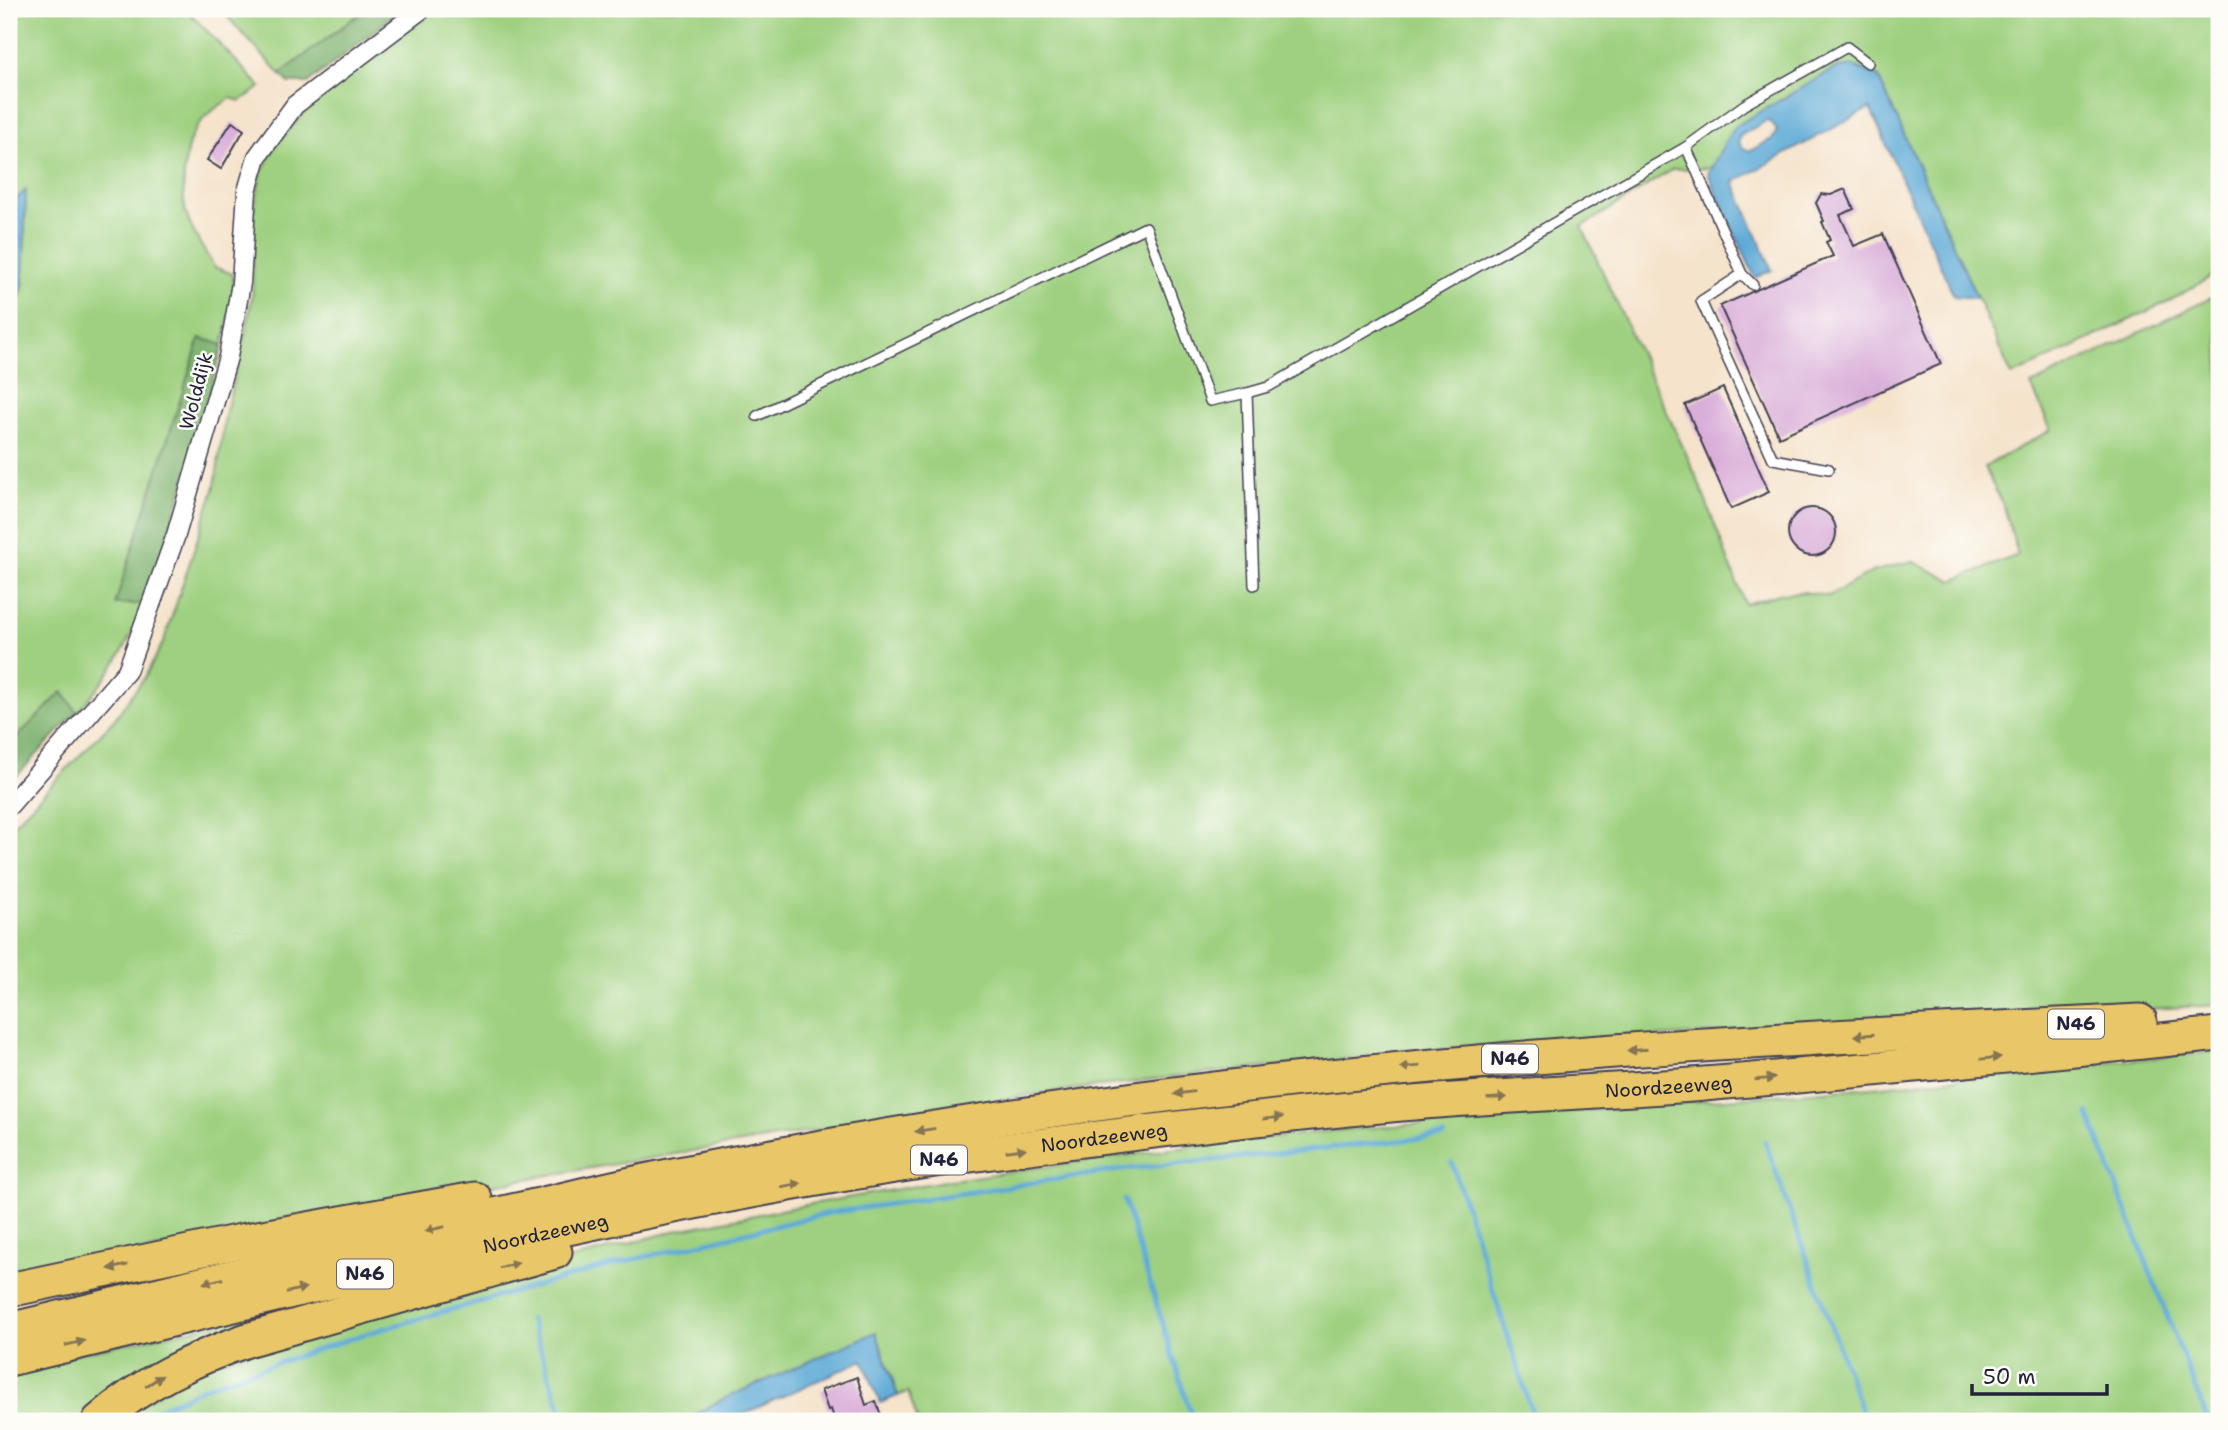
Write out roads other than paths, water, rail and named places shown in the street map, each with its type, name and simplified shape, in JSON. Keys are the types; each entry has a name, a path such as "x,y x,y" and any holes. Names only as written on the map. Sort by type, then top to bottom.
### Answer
{"highway":[{"name":"Noordzeeweg","path":"9,1330 389,1239 668,1176 927,1130 1089,1105 1290,1079 1480,1061 1850,1036 2219,1017"},
{"name":"Noordzeeweg","path":"9,1359 467,1251 724,1197 918,1163 1156,1130 1405,1104 1901,1067 2219,1034"},
{"name":"N46","path":"9,1290 241,1241 411,1209 541,1189 668,1176"},
{"name":"N46","path":"99,1421 162,1376 201,1356 546,1255 724,1197"}],"street":[{"name":"Wolddijk","path":"9,806 127,671 176,535 228,357 241,283 247,191 257,157 295,105 422,9"}],"lane":[{"path":"757,416 1146,228 1210,401 1268,387 1686,147 1744,105 1847,47 1868,63"},
{"path":"1686,147 1742,274 1754,285"},
{"path":"1742,274 1701,301 1773,459 1829,469"},
{"path":"1247,393 1254,585"}],"water":[{"path":"1853,66 1878,76 1977,298 1954,296 1870,108 1734,182 1772,270 1755,278 1708,174 1734,127 1834,69","holes":["1766,121 1771,122 1777,131 1772,139 1750,151 1743,148 1739,142 1740,136"]},
{"path":"26,190 23,287 9,328 10,205"},
{"path":"876,1332 898,1396 880,1403 863,1360 728,1421 696,1421 694,1415 723,1399"}],"waterway":[{"path":"2088,1113 2208,1421"},
{"path":"143,1421 162,1407 210,1385 368,1333 615,1264 829,1213 1119,1170 1444,1136"},
{"path":"1765,1141 1865,1421"},
{"path":"1452,1163 1535,1421"},
{"path":"1124,1200 1193,1421"},
{"path":"530,1319 565,1421"}]}
